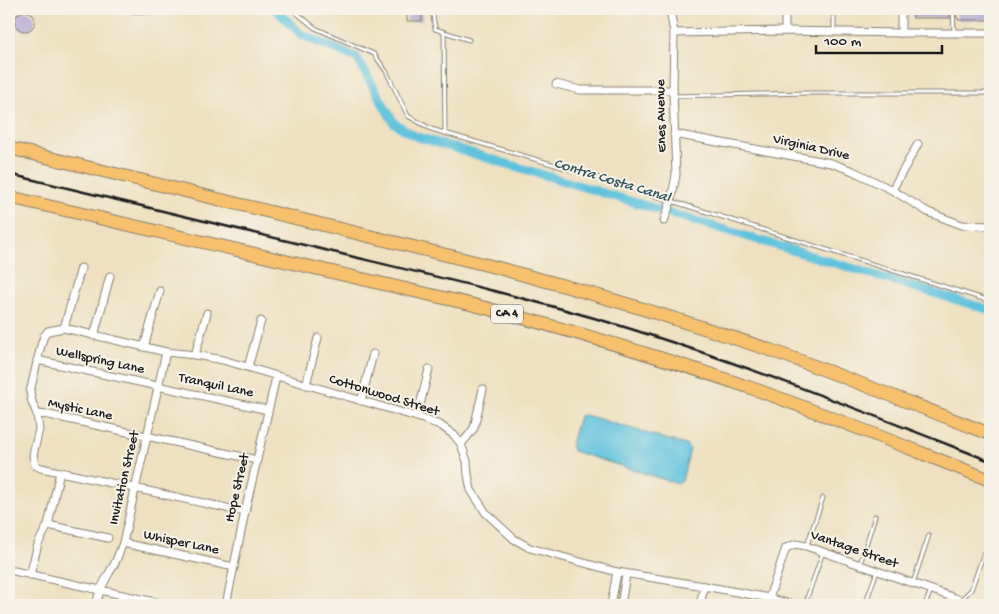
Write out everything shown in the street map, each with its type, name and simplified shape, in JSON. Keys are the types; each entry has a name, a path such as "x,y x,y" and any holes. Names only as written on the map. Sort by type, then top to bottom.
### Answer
{"highway":[{"path":"12,148 551,281 698,326 771,351 990,434"},
{"name":"CA 4","path":"9,197 536,321 682,365 764,393 990,480"}],"street":[{"name":"Enes Avenue","path":"664,221 671,201 676,176 673,93 674,34 670,9"},
{"path":"785,9 785,31"},
{"path":"901,9 901,33"},
{"path":"674,34 785,31 990,33"},
{"path":"556,84 580,90 673,93"},
{"name":"Virginia Drive","path":"674,134 831,163 853,171 892,190 928,212 962,226 990,226"},
{"path":"892,190 918,144"},
{"path":"64,328 81,268"},
{"path":"94,336 110,276"},
{"path":"144,347 160,291"},
{"path":"195,355 207,313"},
{"path":"248,367 261,321"},
{"name":"Cottonwood Street","path":"37,360 44,336 48,331 64,328 166,352 195,355 248,367 440,425 454,435 461,444"},
{"path":"306,385 318,338"},
{"name":"Invitation Street","path":"96,605 100,590 115,563 122,543 166,352"},
{"path":"361,401 373,354"},
{"path":"37,360 30,392 37,414 39,429 33,455 35,465 41,468 245,512"},
{"name":"Wellspring Lane","path":"37,360 158,386"},
{"path":"417,417 429,369"},
{"name":"Hope Street","path":"226,605 276,377"},
{"name":"Tranquil Lane","path":"158,386 268,410"},
{"path":"483,389 474,428 461,444 467,461 471,490 486,513 514,539 530,548 617,572 769,598 793,605"},
{"name":"Mystic Lane","path":"37,414 48,414 257,460"},
{"path":"30,575 38,544 48,525 60,472"},
{"path":"48,525 108,538"},
{"name":"Whisper Lane","path":"122,543 234,567"},
{"name":"Vantage Street","path":"769,598 786,548 796,544 931,589 960,603"},
{"path":"14,571 168,605"},
{"path":"611,605 617,572"},
{"path":"621,605 626,574"},
{"path":"700,605 704,586"}],"lane":[{"path":"121,9 126,11 154,12"},
{"path":"292,9 315,28 374,54 386,71 408,116 431,129 576,171 990,301"},
{"path":"432,9 435,29 469,40"},
{"path":"834,9 834,32"},
{"path":"953,9 954,33"},
{"path":"444,32 445,133"},
{"path":"673,93 990,93"},
{"path":"806,546 823,498"},
{"path":"860,564 875,516"},
{"path":"913,583 929,535"},
{"path":"807,598 823,552"},
{"path":"960,603 971,590 984,553"},
{"path":"865,605 877,570"},
{"path":"925,605 931,589"}],"water":[{"path":"586,415 686,445 690,449 682,481 678,484 573,451 571,444 579,416"}],"building":[{"path":"407,9 422,9 422,21 407,21"},
{"path":"913,9 950,9 950,18 913,18"},
{"path":"956,9 990,9 990,20 958,20"},
{"path":"21,11 29,11 35,17 35,25 29,31 21,31 15,25 15,17"}],"waterway":[{"name":"Contra Costa Canal","path":"275,9 302,35 357,58 394,123 415,136 990,310"}],"railway":[{"path":"9,174 453,281 618,325 759,373 990,461"}]}
